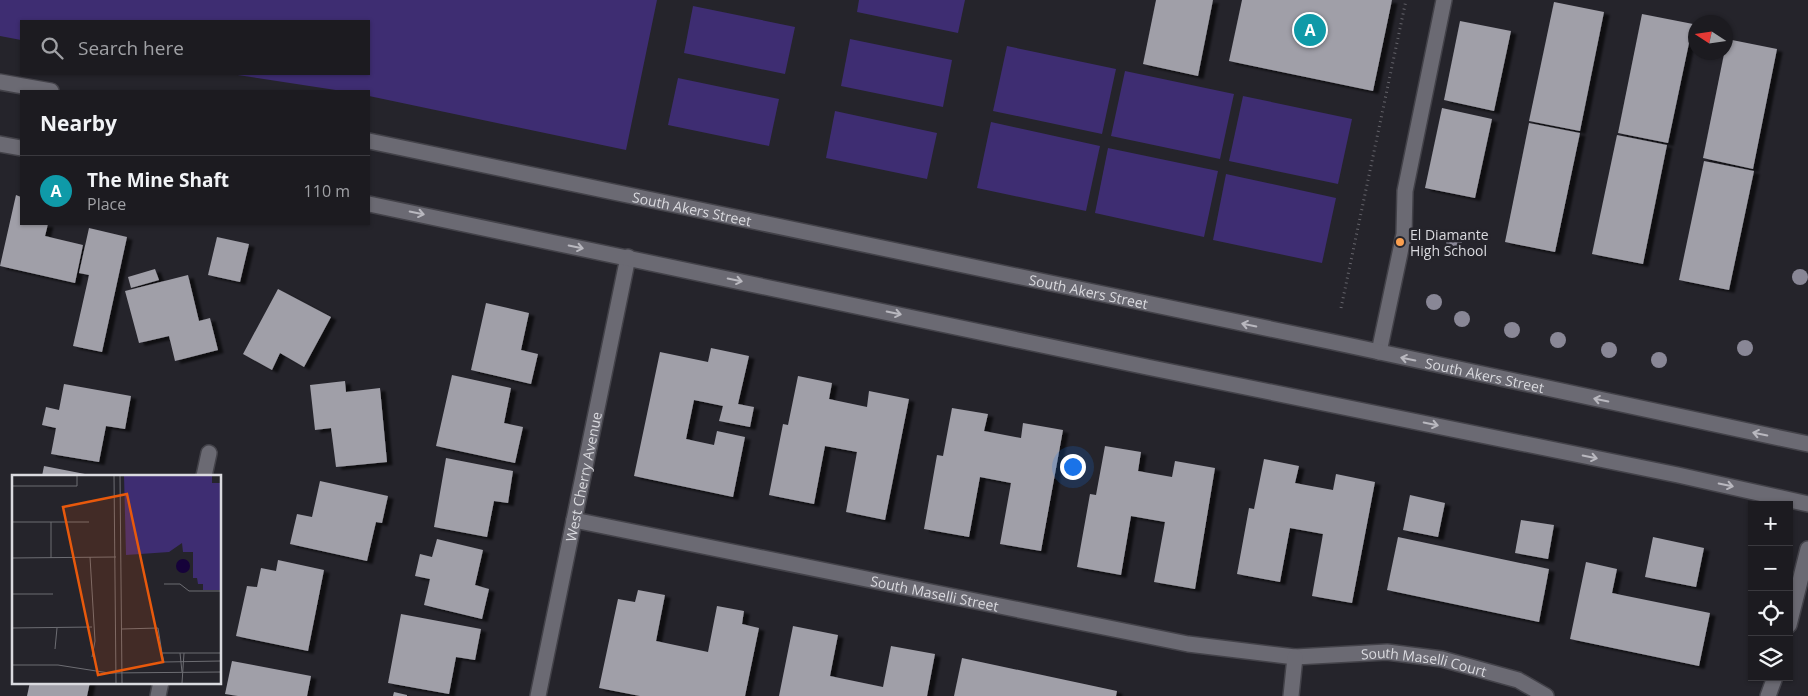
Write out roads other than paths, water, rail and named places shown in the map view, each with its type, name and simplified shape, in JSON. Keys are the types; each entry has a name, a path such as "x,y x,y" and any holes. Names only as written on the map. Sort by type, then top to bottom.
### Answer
{"main road":[{"path":"1378,352 1404,234 1405,191 1444,0"},
{"path":"0,82 46,90"},
{"name":"South Akers Street","path":"370,141 1808,444"},
{"path":"0,144 20,148"},
{"path":"370,204 1147,367 1659,471 1808,504"},
{"name":"West Cherry Avenue","path":"538,696 628,258"},
{"path":"204,475 209,453"},
{"name":"South Maselli Street","path":"574,520 1188,644 1295,657"},
{"path":"1793,609 1808,549"},
{"name":"South Maselli Court","path":"1295,657 1387,652 1442,659 1518,680 1546,696"},
{"path":"1291,696 1295,657"},
{"path":"1768,696 1774,681"}],"place":[{"name":"The Mine Shaft","path":"1310,30"},
{"name":"El Diamante High School","path":"1400,242"}]}
